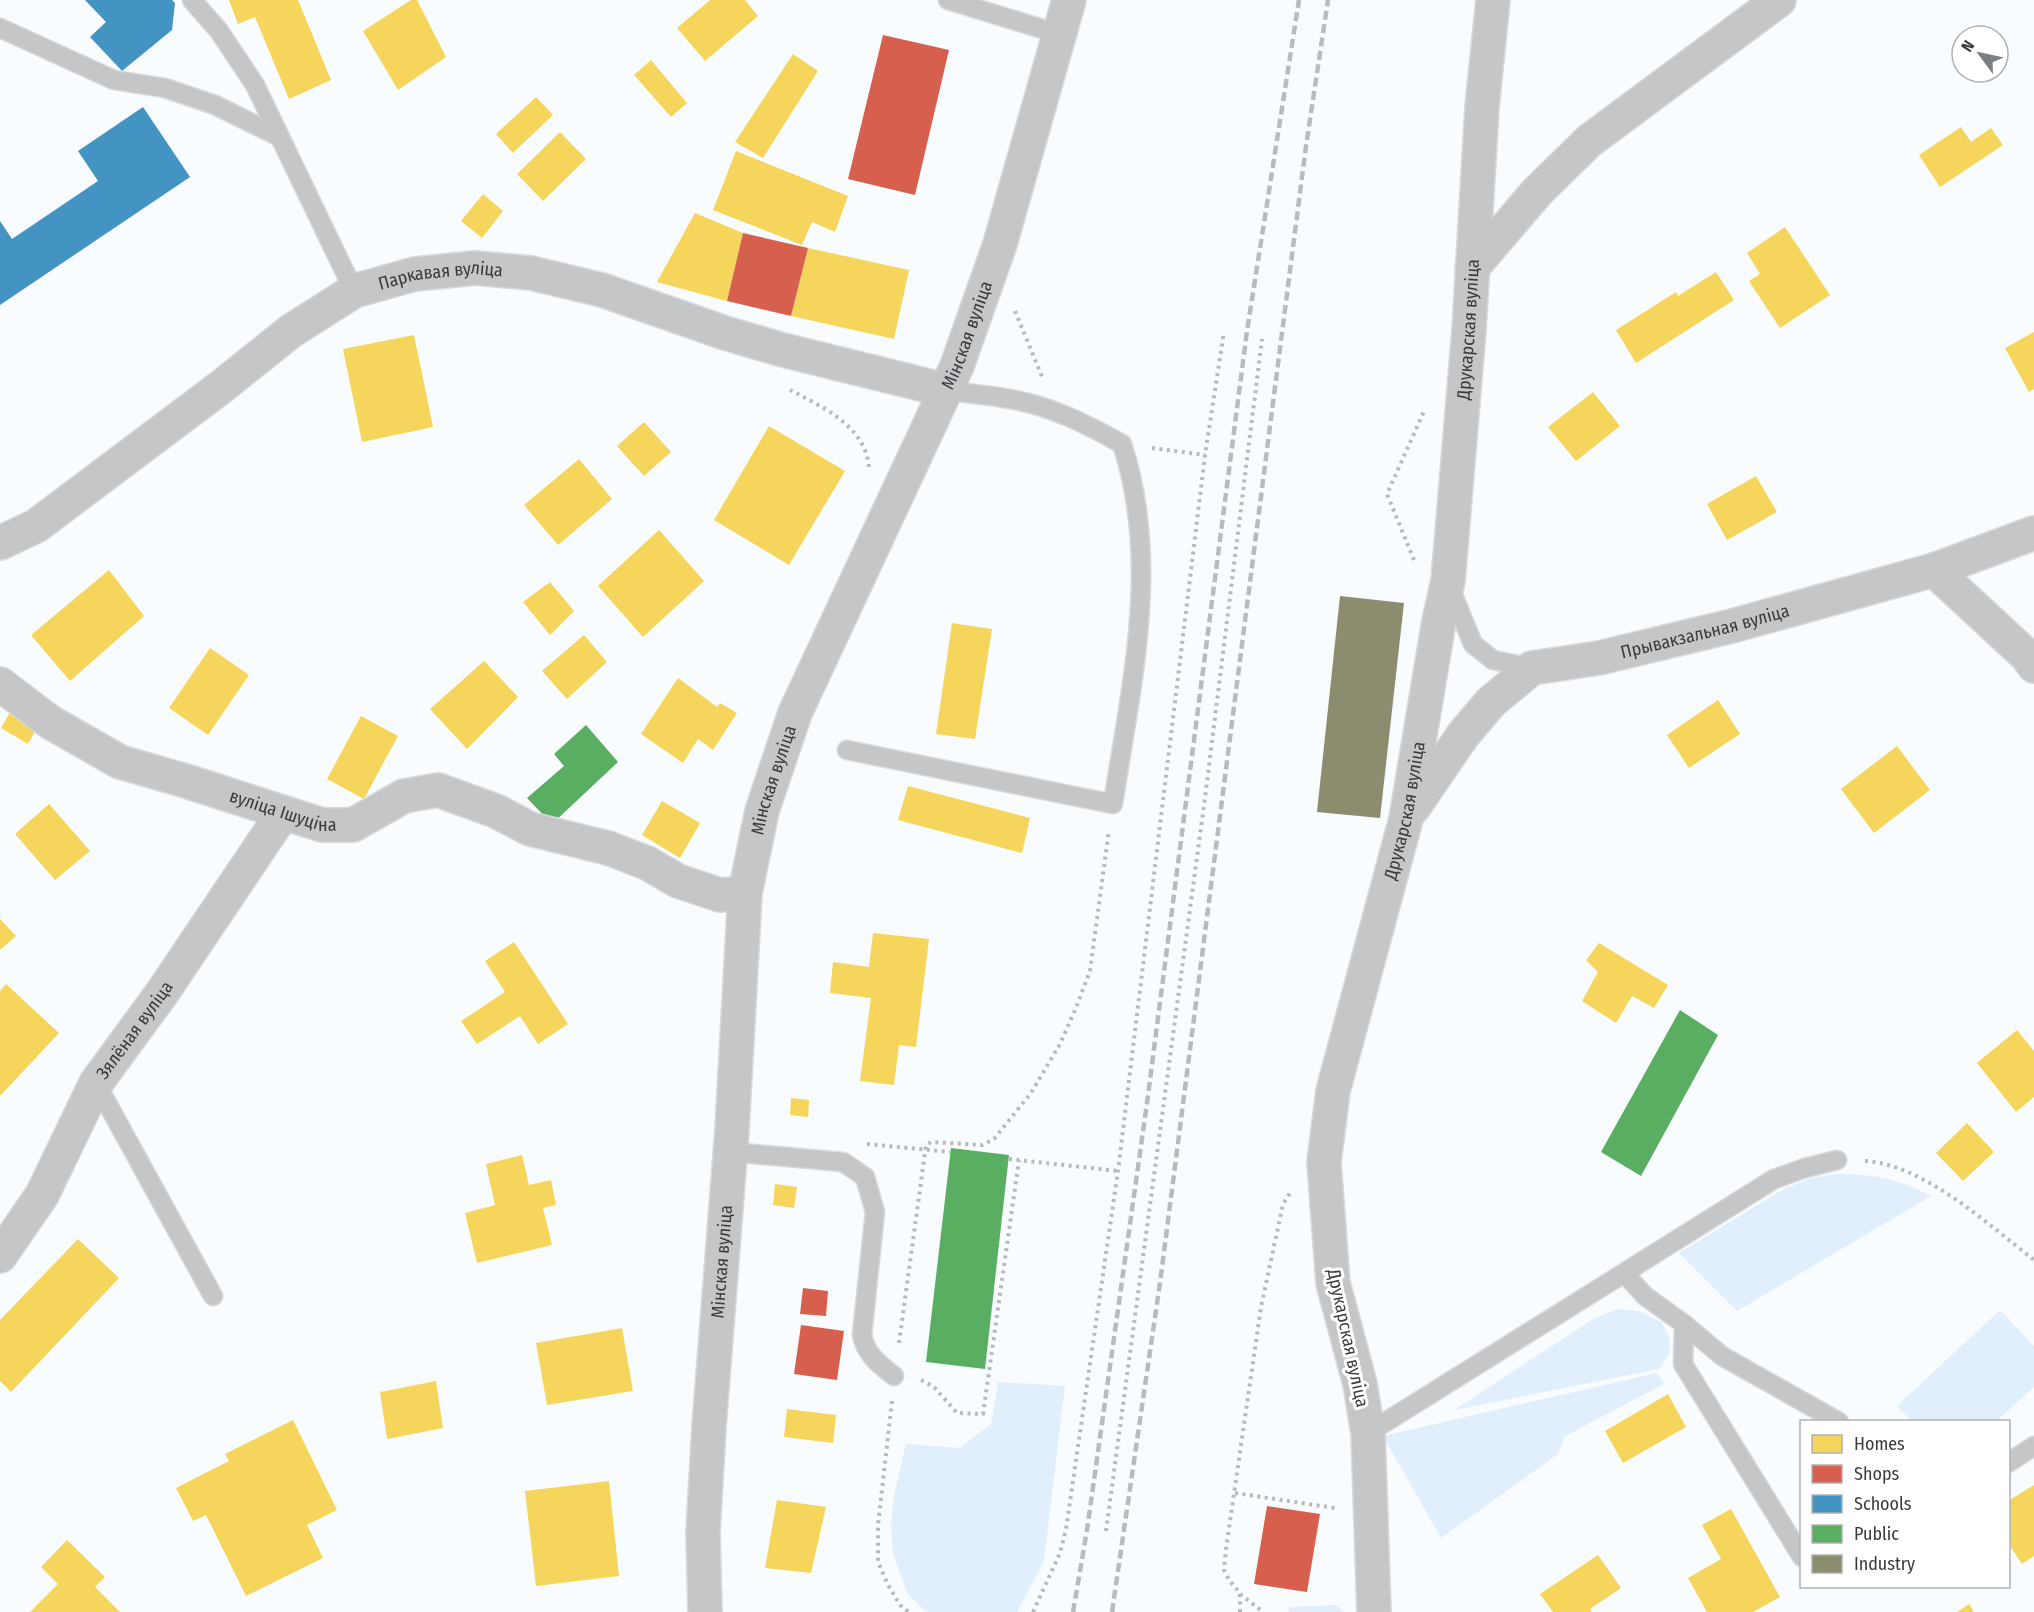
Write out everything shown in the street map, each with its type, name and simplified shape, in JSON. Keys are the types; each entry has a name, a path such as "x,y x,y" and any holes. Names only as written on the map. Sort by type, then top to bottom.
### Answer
{"street":[{"name":"Мінская вуліца","path":"705,1612 704,1509 745,893 762,811 795,713 957,366 1000,244 1069,0"},
{"name":"Друкарская вуліца","path":"1374,1612 1368,1433 1360,1384 1333,1283 1324,1162 1333,1091 1406,819 1439,621 1448,581 1469,330 1482,107 1493,0"},
{"path":"1472,268 1538,192 1589,141 1779,0"},
{"name":"Паркавая вуліца","path":"0,543 36,525 221,387 291,331 354,291 425,273 475,268 531,273 602,290 725,333 783,350 945,390"},
{"name":"Прывакзальная вуліца","path":"1532,668 1599,658 1721,628 1934,570 2034,532"},
{"path":"1934,570 2034,666"},
{"path":"1406,819 1463,735 1491,702 1532,668"},
{"name":"вуліца Ішуціна","path":"0,684 50,722 120,762 322,825 353,825 404,796 438,790 496,811 530,828 608,848 646,863 678,881 720,895 745,893"},
{"name":"Зялёная вуліца","path":"0,1256 42,1195 96,1083 162,993 283,813"}],"lane":[{"path":"192,0 219,31 255,85 354,291"},
{"path":"948,0 1059,34"},
{"path":"0,28 114,80 165,88 215,105 280,137"},
{"path":"847,750 1113,804 1139,634 1142,567 1138,511 1132,475 1122,444 1058,412 1015,400 945,390"},
{"path":"1448,581 1473,644 1493,660 1532,668"},
{"path":"96,1083 213,1296"},
{"path":"729,1152 843,1162 865,1177 875,1212 862,1335 868,1353 894,1376"},
{"path":"1368,1433 1774,1179 1837,1160"},
{"path":"1624,1273 1645,1296 1684,1324 1722,1356 1835,1420"},
{"path":"1684,1324 1683,1364 1800,1554"},
{"path":"2010,1462 2034,1446"}],"path":[{"path":"1013,303 1019,323 1058,412"},
{"path":"1033,1612 1060,1553 1066,1529 1118,1172 1205,455 1224,333"},
{"path":"1106,1531 1202,822 1262,339"},
{"path":"784,387 812,401 848,424 861,442 868,460 869,471"},
{"path":"1387,494 1411,443"},
{"path":"1122,444 1205,455"},
{"path":"950,1152 925,1150 926,1145 931,1142 982,1145 994,1139 1031,1093 1064,1035 1090,971 1113,804"},
{"path":"1009,1159 1118,1172"},
{"path":"894,1376 924,1381 934,1387 957,1413 983,1414 1019,1160"},
{"path":"1837,1160 1871,1162 1909,1173 1946,1192 2034,1260"},
{"path":"1263,1612 1240,1593 1229,1581 1224,1570 1246,1403 1260,1306 1282,1204 1298,1181 1324,1162"},
{"path":"1235,1493 1370,1513"},
{"path":"1240,1593 1240,1612"}],"shaded area":[{"path":"1834,1174 1884,1178 1931,1196 1737,1311 1679,1253 1782,1190 1808,1179"},
{"path":"1618,1309 1639,1311 1661,1322 1669,1336 1670,1352 1659,1369 1454,1410 1595,1318"},
{"path":"2000,1310 2034,1346 2034,1387 1998,1420 1911,1420 1897,1406"},
{"path":"1657,1373 1664,1384 1565,1436 1558,1454 1441,1538 1383,1436"},
{"path":"998,1382 1065,1386 1044,1561 1017,1612 927,1612 908,1595 893,1553 891,1523 894,1496 906,1444 960,1448 991,1424"},
{"path":"1336,1605 1344,1612 1288,1612 1289,1607"}],"building: Homes":[{"path":"229,0 298,0 331,80 289,99 255,17 238,24"},
{"path":"411,0 417,0 446,57 398,90 363,31"},
{"path":"710,0 745,0 758,16 705,61 677,28"},
{"path":"793,54 818,71 763,158 735,142"},
{"path":"651,60 687,103 671,117 634,75"},
{"path":"536,97 553,115 513,153 496,134"},
{"path":"1961,127 1971,142 1991,128 2003,145 1940,187 1919,155"},
{"path":"560,132 586,159 543,201 517,174"},
{"path":"736,151 848,196 835,232 812,222 802,245 713,210"},
{"path":"483,194 503,211 482,238 461,221"},
{"path":"695,213 743,233 727,301 657,282"},
{"path":"1785,227 1830,295 1780,328 1749,281 1760,274 1747,253"},
{"path":"808,248 909,270 894,339 791,316"},
{"path":"1716,272 1734,300 1636,363 1616,330 1676,292 1678,296"},
{"path":"2034,332 2034,389 2029,392 2005,348"},
{"path":"414,335 433,427 362,442 343,349"},
{"path":"1593,392 1620,426 1576,461 1548,427"},
{"path":"644,422 671,452 644,476 617,446"},
{"path":"769,426 845,471 789,565 714,520"},
{"path":"579,459 612,499 558,545 524,505"},
{"path":"1756,476 1777,512 1727,540 1707,504"},
{"path":"659,530 704,581 643,637 598,586"},
{"path":"109,570 144,616 70,681 31,635"},
{"path":"550,582 574,611 550,635 523,602"},
{"path":"952,623 992,629 975,739 936,734"},
{"path":"584,635 607,662 567,699 542,671"},
{"path":"210,648 249,675 208,735 169,708"},
{"path":"484,661 518,697 467,749 430,709"},
{"path":"678,678 717,707 720,703 737,713 713,750 698,739 683,763 641,734"},
{"path":"1718,700 1740,734 1689,768 1667,735"},
{"path":"10,712 37,728 28,744 1,728"},
{"path":"361,716 398,736 364,799 327,779"},
{"path":"1897,746 1930,790 1874,833 1841,789"},
{"path":"908,786 1030,818 1022,853 898,820"},
{"path":"662,801 700,823 680,858 642,835"},
{"path":"49,804 90,851 55,880 15,834"},
{"path":"0,919 16,936 0,950"},
{"path":"873,933 929,939 916,1047 899,1045 894,1085 860,1081 871,998 830,993 833,962 869,967"},
{"path":"514,942 568,1024 538,1044 520,1016 477,1044 461,1021 505,992 485,961"},
{"path":"1599,943 1668,985 1654,1008 1632,996 1616,1023 1582,1001 1598,972 1586,960"},
{"path":"6,984 59,1033 0,1096 0,991"},
{"path":"2017,1030 2034,1051 2034,1097 2016,1112 1977,1063"},
{"path":"791,1098 809,1100 808,1117 790,1115"},
{"path":"1967,1123 1994,1152 1963,1181 1936,1153"},
{"path":"522,1155 529,1185 551,1180 556,1205 543,1208 552,1245 477,1263 465,1213 495,1205 486,1164"},
{"path":"775,1184 797,1187 794,1208 773,1205"},
{"path":"78,1239 119,1278 11,1392 0,1381 0,1320"},
{"path":"622,1328 633,1391 547,1405 536,1343"},
{"path":"436,1381 443,1428 387,1439 380,1392"},
{"path":"1668,1394 1686,1427 1623,1463 1605,1431"},
{"path":"787,1409 836,1415 833,1443 784,1437"},
{"path":"293,1420 337,1510 307,1525 323,1558 246,1596 206,1515 193,1521 176,1488 229,1461 225,1454"},
{"path":"609,1481 619,1576 536,1586 525,1491"},
{"path":"2034,1485 2034,1556 2022,1564 2010,1546 2010,1500"},
{"path":"777,1500 826,1507 811,1573 765,1568"},
{"path":"1731,1509 1780,1597 1753,1612 1707,1612 1688,1578 1721,1559 1702,1525"},
{"path":"67,1540 105,1577 95,1587 120,1612 30,1612 58,1584 41,1567"},
{"path":"1598,1555 1621,1588 1590,1609 1592,1612 1553,1612 1540,1594"},
{"path":"1969,1604 1974,1612 1957,1612"}],"building: Shops":[{"path":"883,35 949,50 915,195 848,179"},
{"path":"743,233 808,248 791,316 727,301"},
{"path":"803,1288 828,1291 826,1316 800,1314"},
{"path":"801,1325 844,1331 837,1380 794,1374"},
{"path":"1267,1506 1320,1514 1307,1592 1254,1584"}],"building: Schools":[{"path":"85,0 172,0 175,3 172,30 122,71 90,37 106,22"},
{"path":"143,107 190,177 0,305 0,221 12,239 98,181 78,151"}],"building: Public":[{"path":"586,725 618,762 552,824 527,798 564,766 554,754"},
{"path":"1680,1010 1718,1035 1641,1176 1601,1152"},
{"path":"951,1148 1009,1155 985,1369 926,1362"}],"building: Industry":[{"path":"1340,596 1404,603 1380,818 1317,812"}],"railway":[{"path":"1073,1612 1087,1530 1147,1103 1247,331 1299,0"},
{"path":"1112,1612 1160,1283 1306,146 1328,0"}]}
